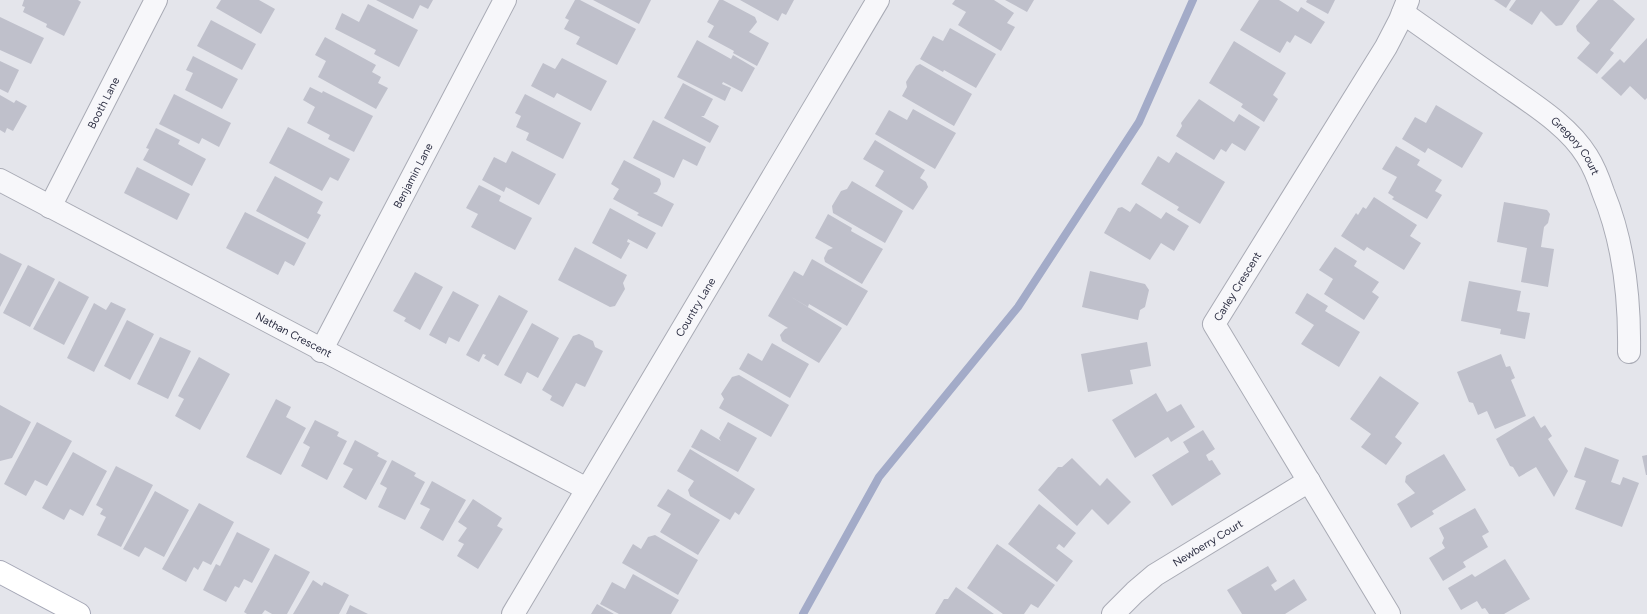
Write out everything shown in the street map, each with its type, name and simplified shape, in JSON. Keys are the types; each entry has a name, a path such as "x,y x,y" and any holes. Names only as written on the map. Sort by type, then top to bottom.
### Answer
{"main road":[{"path":"0,572 79,614"}],"street":[{"name":"Booth Lane","path":"50,206 156,0"},
{"name":"Benjamin Lane","path":"321,351 505,0"},
{"name":"Country Lane","path":"513,614 878,0"},
{"name":"Gregory Court","path":"1406,6 1544,112 1570,136 1587,155 1607,202 1620,245 1628,301 1629,352"},
{"name":"Carley Crescent","path":"1389,614 1214,324 1386,47 1406,6"},
{"name":"Nathan Crescent","path":"0,180 321,351 587,490"},
{"name":"Newberry Court","path":"1113,614 1155,575 1309,481"}],"building":[{"path":"24,0 78,0 81,2 64,36 46,27 47,24 23,12 25,7 22,6"},
{"path":"221,0 259,0 275,9 261,34 216,8"},
{"path":"376,0 433,0 428,9 420,5 413,19"},
{"path":"575,0 580,0 636,29 617,65 576,44 580,37 564,29 569,20 565,18"},
{"path":"593,0 651,0 639,24"},
{"path":"719,0 723,0 755,17 757,22 749,32 769,43 757,66 708,37 714,26 707,22"},
{"path":"740,0 794,0 786,15 782,13 778,21"},
{"path":"955,0 994,0 1014,13 1007,23 1015,27 1001,51 958,25 966,12 952,4"},
{"path":"1005,0 1034,0 1027,12"},
{"path":"1259,0 1279,0 1298,12 1301,7 1325,22 1311,44 1295,35 1290,43 1287,41 1280,53 1240,30"},
{"path":"1307,0 1335,0 1328,14 1306,2"},
{"path":"1494,0 1511,0 1506,8"},
{"path":"1516,0 1580,0 1562,25 1556,26 1541,11 1532,25 1509,10"},
{"path":"1598,0 1613,0 1635,19 1610,50 1614,53 1597,74 1577,58 1590,43 1577,31 1576,26"},
{"path":"368,4 418,30 399,67 374,54 376,50 335,29 342,13 359,22"},
{"path":"0,17 44,38 31,64 0,50"},
{"path":"211,20 256,44 242,70 197,46"},
{"path":"950,28 996,54 976,88 944,70 943,72 920,59 933,36 943,41"},
{"path":"325,37 376,65 372,72 381,77 378,83 388,88 376,109 318,77 326,61 315,55"},
{"path":"1647,38 1647,98 1645,100 1630,86 1621,96 1601,78 1620,59 1624,63"},
{"path":"697,40 731,59 733,55 755,68 742,92 723,82 722,84 731,88 725,101 677,77"},
{"path":"1234,41 1286,73 1273,95 1278,99 1264,122 1241,107 1243,104 1209,83"},
{"path":"193,56 238,79 222,109 185,90 193,73 186,70"},
{"path":"562,58 607,81 591,111 557,93 554,98 531,86 543,63 555,69"},
{"path":"0,61 19,70 8,93 0,89"},
{"path":"920,64 972,94 954,126 902,96 907,87 906,82 916,66"},
{"path":"683,83 713,99 704,116 701,116 719,126 710,143 664,118"},
{"path":"310,87 322,93 323,91 373,116 354,152 328,139 330,135 307,123 315,107 303,100"},
{"path":"174,94 231,123 219,147 202,138 199,144 159,124"},
{"path":"525,94 581,123 563,159 526,140 529,133 516,127 521,116 515,113"},
{"path":"0,95 14,103 16,100 27,106 13,131 7,128 5,133 0,130"},
{"path":"1199,99 1234,122 1239,114 1260,127 1245,151 1232,143 1226,152 1221,149 1214,160 1176,136 1182,126 1181,123"},
{"path":"1436,105 1483,133 1462,168 1428,148 1425,153 1402,139 1415,117 1426,123"},
{"path":"913,109 956,133 935,169 875,134 889,110 907,120"},
{"path":"653,120 706,147 697,166 683,159 674,178 633,158"},
{"path":"288,127 350,159 338,181 330,177 322,191 269,163"},
{"path":"156,128 180,140 178,144 206,159 192,186 143,160 149,149 146,148"},
{"path":"875,140 925,170 920,178 926,182 928,187 913,210 875,186 884,171 863,159"},
{"path":"1396,146 1420,160 1417,165 1442,180 1435,191 1442,195 1427,219 1392,199 1394,197 1388,193 1397,177 1382,169"},
{"path":"512,151 556,174 539,205 506,187 504,192 482,180 494,157 506,163"},
{"path":"1176,152 1225,182 1200,224 1177,210 1179,207 1141,184 1158,156 1169,163"},
{"path":"624,160 660,179 661,184 657,192 653,193 674,204 662,227 637,215 639,213 613,199 619,189 611,184"},
{"path":"137,167 190,194 177,220 124,193"},
{"path":"275,176 323,202 317,213 321,215 308,239 256,211"},
{"path":"852,181 903,211 885,243 833,213 832,206 841,191 847,189"},
{"path":"479,185 501,196 499,201 532,218 515,250 471,227 478,214 466,208"},
{"path":"1374,197 1417,225 1410,236 1421,243 1404,270 1367,247 1364,251 1341,236 1356,213 1358,215 1363,207 1366,209"},
{"path":"1504,202 1547,210 1550,214 1548,223 1544,227 1541,247 1554,249 1548,287 1521,282 1527,248 1497,242"},
{"path":"1136,203 1161,219 1166,212 1189,226 1174,251 1161,243 1150,260 1104,233 1118,208 1122,207 1130,212"},
{"path":"610,208 656,233 647,249 628,239 627,242 630,243 621,259 592,243"},
{"path":"245,212 306,243 294,266 285,261 278,275 226,248"},
{"path":"828,214 852,228 851,231 883,249 862,284 825,262 824,258 828,250 833,248 815,238"},
{"path":"575,247 627,275 623,283 625,289 615,306 610,307 558,280"},
{"path":"1335,247 1357,261 1354,266 1379,282 1372,292 1379,297 1364,320 1324,294 1333,279 1319,270"},
{"path":"0,253 22,264 0,307"},
{"path":"812,259 868,291 847,326 809,304 808,307 788,295 842,328 819,363 782,341 780,335 785,329 788,328 768,316 794,271 803,276"},
{"path":"28,265 55,279 30,327 3,313"},
{"path":"1090,271 1145,284 1149,290 1145,307 1140,310 1138,320 1082,307"},
{"path":"415,272 443,287 420,330 404,321 406,318 393,311"},
{"path":"59,281 89,297 64,345 33,329"},
{"path":"1469,281 1521,291 1517,311 1530,313 1525,339 1500,334 1501,329 1461,321"},
{"path":"453,291 479,305 459,342 449,337 446,344 429,335"},
{"path":"1307,293 1328,306 1325,311 1360,332 1339,367 1301,344 1314,325 1295,313"},
{"path":"499,295 528,311 498,366 484,358 486,355 483,354 479,362 466,355"},
{"path":"111,302 126,309 94,372 67,358 94,303 106,310"},
{"path":"127,320 154,334 130,380 104,366"},
{"path":"532,323 559,338 538,378 527,372 521,384 504,375"},
{"path":"579,334 593,341 595,347 603,351 585,387 576,383 563,407 550,400 552,396 542,390 573,336"},
{"path":"160,337 191,351 168,399 137,384"},
{"path":"1147,342 1151,366 1130,370 1133,384 1088,392 1081,354"},
{"path":"772,343 809,364 790,398 739,369 748,353 762,361"},
{"path":"1501,354 1506,367 1510,366 1515,378 1511,380 1526,416 1495,429 1487,411 1478,415 1473,403 1469,402 1457,372"},
{"path":"199,357 230,374 200,430 175,416 184,399 178,396"},
{"path":"739,375 789,405 771,437 719,408 724,399 721,394 732,377"},
{"path":"1380,376 1419,403 1395,437 1402,443 1386,465 1361,447 1371,434 1350,419"},
{"path":"1156,393 1167,412 1181,404 1195,427 1171,442 1168,437 1135,458 1112,420"},
{"path":"276,399 291,407 286,417 306,428 281,475 246,457"},
{"path":"0,405 31,422 12,458 0,461"},
{"path":"1534,416 1541,428 1545,425 1552,436 1548,439 1568,471 1554,497 1536,467 1519,477 1513,467 1510,466 1496,439"},
{"path":"315,420 339,432 337,436 347,441 327,480 301,466 310,447 303,443"},
{"path":"37,422 72,441 47,486 35,480 26,496 4,484"},
{"path":"728,422 757,438 738,472 691,447 701,429 721,441 719,438"},
{"path":"1203,430 1215,449 1206,455 1209,461 1212,460 1221,474 1172,506 1152,475 1189,452 1183,442"},
{"path":"355,440 379,453 377,456 387,461 366,500 343,487 353,469 343,464"},
{"path":"1585,447 1619,460 1611,482 1620,485 1623,477 1639,483 1622,527 1575,509 1586,481 1574,477"},
{"path":"690,449 755,489 739,515 735,512 730,520 690,496 688,490 694,481 677,471"},
{"path":"73,452 107,471 83,516 70,509 64,520 42,508"},
{"path":"1444,454 1466,490 1432,511 1434,514 1411,528 1397,504 1415,493 1405,482 1406,476"},
{"path":"1647,455 1647,475 1646,475 1642,456"},
{"path":"1072,458 1100,486 1107,478 1131,502 1108,525 1092,509 1077,526 1038,490 1058,467 1062,467"},
{"path":"392,460 416,473 414,476 425,482 405,520 378,507 387,488 380,484"},
{"path":"116,466 153,485 121,547 97,535 106,517 100,514 103,509 96,505"},
{"path":"432,481 466,500 443,541 420,528 430,509 420,504"},
{"path":"668,489 720,520 698,555 660,532 671,514 657,506"},
{"path":"155,491 189,510 164,557 145,547 139,557 123,549"},
{"path":"473,499 502,518 497,526 503,529 478,569 457,556 464,544 458,541 467,528 458,522"},
{"path":"199,503 234,522 211,565 203,561 198,570 194,567 186,582 162,569"},
{"path":"1039,504 1076,533 1064,548 1059,544 1056,548 1073,561 1057,582 1008,544"},
{"path":"1475,508 1489,532 1482,536 1488,547 1463,562 1466,567 1443,581 1429,558 1445,548 1442,543 1444,538 1439,528"},
{"path":"237,532 270,549 252,583 244,579 239,588 235,586 226,602 203,590 216,564 220,566"},
{"path":"655,535 698,560 678,595 622,563 633,544 641,549 648,537"},
{"path":"997,544 1055,585 1038,608 1031,604 1024,614 1003,614 967,588"},
{"path":"275,554 310,572 287,614 272,614 265,610 262,614 247,614 244,612"},
{"path":"1505,559 1530,599 1504,614 1489,614 1485,608 1482,609 1477,601 1461,610 1448,588 1472,574 1475,577"},
{"path":"1268,566 1277,581 1271,585 1275,591 1294,579 1307,600 1285,614 1242,614 1227,590"},
{"path":"633,574 679,600 671,614 619,614 600,604 612,582 625,589"},
{"path":"313,580 322,586 324,582 349,595 339,614 293,614"},
{"path":"956,587 994,614 935,614 944,599 948,599"},
{"path":"597,604 614,614 591,614"},
{"path":"350,605 368,614 346,614"}],"waterway":[{"path":"803,614 879,477 1018,307 1139,122 1193,0"}]}
